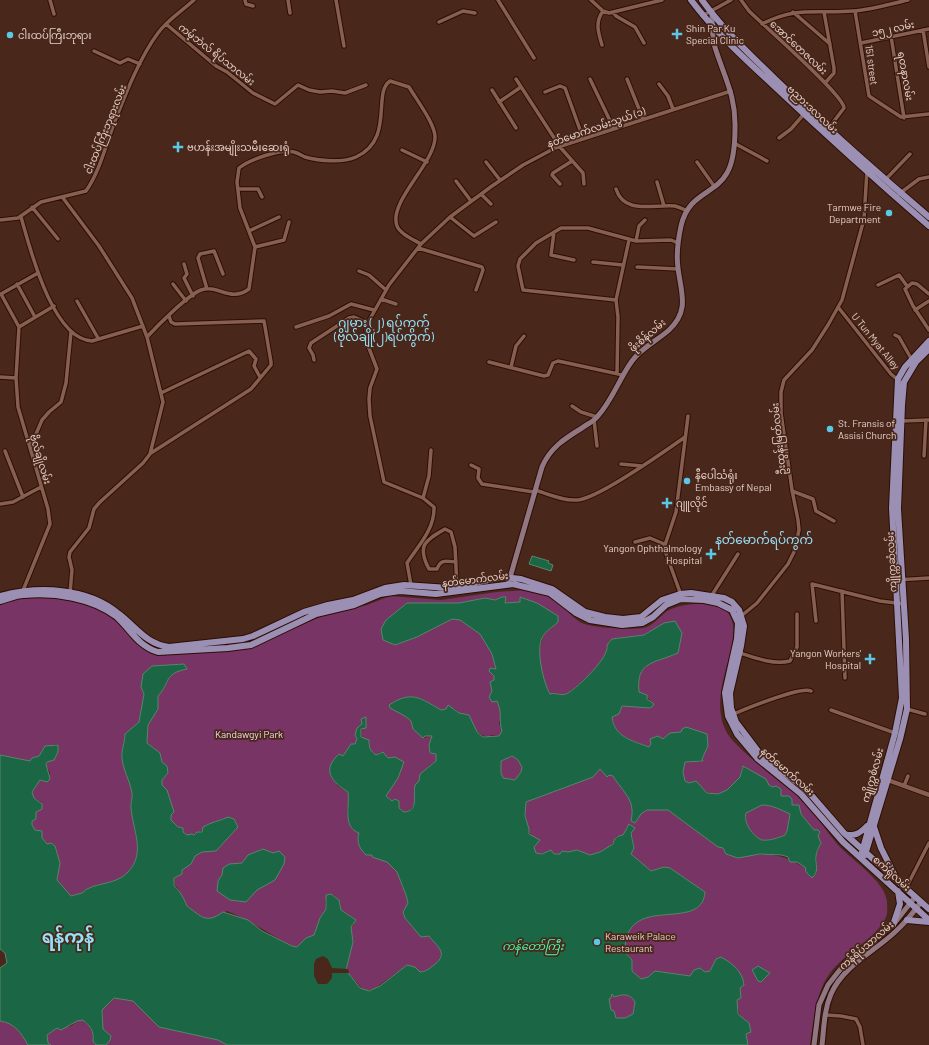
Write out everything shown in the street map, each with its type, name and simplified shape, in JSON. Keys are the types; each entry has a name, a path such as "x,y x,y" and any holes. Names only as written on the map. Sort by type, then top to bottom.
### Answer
{"main road":[{"name":"ဗညားဒလလမ်း","path":"691,0 712,28 885,180 929,225"},
{"name":"ဗညားဒလလမ်း","path":"702,0 711,12 804,114 867,172 929,217"},
{"name":"ဖိုးစိန်လမ်း","path":"509,580 542,467 553,448 596,418 612,396 632,360 662,334 668,331 678,318 682,307 683,295 678,268 678,243 681,224 687,211 699,196 714,186 728,173 732,162 734,143 735,127 731,91 714,43 711,12"},
{"path":"714,43 717,39 723,37"},
{"path":"901,381 912,360 929,340"},
{"name":"ကျိုက္ကဆံလမ်း","path":"902,698 892,508 901,381 929,348"},
{"name":"ကျိုက္ကဆံလမ်း","path":"888,780 907,709 903,579 898,509 902,420 901,381"},
{"name":"နတ်မောက်လမ်း","path":"1,598 22,593 46,590 104,602 120,614 145,638 163,646 186,646 243,639 283,626 321,606 353,600 386,588 458,589 509,580 543,588 566,597 585,612 623,620 641,617 662,600 681,596 712,595 724,598 732,602 740,618 744,631 730,693 730,715 761,755 806,789 863,855"},
{"name":"နတ်မောက်လမ်း","path":"681,596 718,603 732,610 740,618"},
{"name":"နတ်မောက်လမ်း","path":"740,618 725,693 734,730 752,754 801,794 843,842 863,855"},
{"name":"ကျိုက္ကစံလမ်း","path":"863,855 895,733 902,698"},
{"name":"ကျိုက္ကစံလမ်း","path":"870,826 888,780"},
{"path":"844,833 852,836 860,833 870,826 896,879"},
{"name":"စက်ရုံလမ်း","path":"863,855 896,879 929,909"},
{"name":"စက်ရုံလမ်း","path":"863,855 929,921"},
{"path":"893,924 900,904 898,891"},
{"path":"814,1045 819,1005 828,984 846,962 893,924 915,897"},
{"name":"ကန်ရိပ်သာလမ်း","path":"822,1045 828,1003 836,985 854,964 894,933 907,920 921,902"},
{"path":"907,920 929,921"},
{"path":"865,948 870,952"}],"street":[{"path":"50,0 54,14"},
{"path":"245,0 246,4 253,6"},
{"path":"288,0 290,13"},
{"path":"336,0 344,46"},
{"path":"591,0 602,10 609,13 662,0"},
{"path":"702,16 731,0"},
{"name":"အောင်တေဇလမ်း","path":"741,0 762,24 825,83 845,106 828,129"},
{"path":"762,24 779,15 793,12 855,11 908,0"},
{"name":"ငါးထပ်ကြီးဘုရားလမ်း","path":"21,217 32,207 51,199 63,198 82,193 89,186 140,64 158,32 192,1"},
{"path":"501,1 521,39 534,58"},
{"path":"602,10 597,24 602,45"},
{"path":"439,22 463,11 475,13"},
{"name":"151 street","path":"855,11 869,96 904,118"},
{"path":"613,12 616,16 635,27 644,43"},
{"path":"793,12 830,44"},
{"path":"824,12 834,71 825,83"},
{"name":"ကမ့်ဘဲလ် ရိပ်သာလမ်း","path":"166,24 216,66 227,72 253,93 275,104 298,85 320,92 345,93 366,85"},
{"name":"၁၅၂ လမ်း","path":"861,43 929,28"},
{"path":"923,30 929,67"},
{"name":"ရတနာလမ်း","path":"891,36 904,118"},
{"path":"94,51 120,63 128,59 140,64"},
{"path":"516,79 560,147 583,172 584,184"},
{"path":"590,79 614,129"},
{"path":"626,79 643,119"},
{"path":"147,337 200,290 207,289 236,295 249,289 255,247 240,208 238,189 239,168 248,161 285,151 293,151 306,157 320,160 349,159 366,151 377,137 382,110 382,89 385,84 390,81 409,87 433,128 436,138 434,149 428,162 404,195 396,219 396,226 400,231 421,244"},
{"path":"659,84 668,96 673,109"},
{"path":"545,92 560,86 565,88 583,138"},
{"path":"499,102 521,87"},
{"path":"492,90 516,128"},
{"name":"နတ်မောက်လမ်းသွယ် (၁)","path":"423,498 384,482 370,416 370,393 377,369 367,343 366,326 386,290 421,244 450,217 523,165 560,147 583,138 731,91"},
{"path":"779,138 791,129 804,114"},
{"path":"904,118 929,114"},
{"path":"734,143 768,161"},
{"path":"402,150 428,162"},
{"path":"885,180 910,154"},
{"path":"560,184 552,173 572,161"},
{"path":"486,162 500,180"},
{"path":"698,162 714,186"},
{"name":"ဦးထွန်းမြတ်လမ်း","path":"740,618 758,603 788,564 794,552 799,530 781,413 782,385 784,380 812,350 838,307 846,288 864,219 867,165"},
{"path":"898,195 919,179 929,177"},
{"path":"456,181 471,201"},
{"path":"657,182 664,206"},
{"path":"238,189 258,189 262,197"},
{"path":"616,189 618,196 628,203 641,208 664,206 677,207 687,211"},
{"path":"481,194 491,204"},
{"path":"63,198 119,275 132,298 147,337 162,393 163,409 150,454"},
{"path":"32,207 58,239"},
{"path":"0,220 21,217 38,273 54,306 71,332 86,341 143,326"},
{"path":"249,231 279,217"},
{"path":"450,217 474,236 496,222"},
{"path":"636,241 639,226 645,220"},
{"path":"255,247 284,240 289,222"},
{"path":"616,300 522,289 518,266 520,259 536,243 561,228 588,228 629,240 671,240 678,243"},
{"path":"554,232 551,255 574,260"},
{"path":"617,373 618,324 616,300 629,240"},
{"path":"418,248 482,267 483,270 476,290"},
{"path":"207,289 198,258 200,254 214,251 223,274"},
{"path":"593,262 623,265"},
{"path":"184,264 187,273 184,278 192,296"},
{"path":"637,267 678,268"},
{"path":"359,271 369,275 386,290"},
{"path":"38,273 1,294 19,327 54,306"},
{"path":"878,284 899,274 907,286 906,294 929,330"},
{"path":"907,286 912,283 917,284 929,294"},
{"path":"17,284 35,317"},
{"path":"173,284 186,301"},
{"path":"381,299 396,304"},
{"path":"77,301 98,338"},
{"path":"915,310 929,301"},
{"path":"296,327 328,316 351,304 374,310"},
{"name":"U Tun Myat Alley","path":"838,307 901,381"},
{"path":"70,596 72,570 69,557 89,528 94,509 100,502 143,463 150,454 251,389 271,362 264,321 175,324 171,322 169,316"},
{"path":"314,360 313,354 309,348 312,343 349,318 354,317 368,323"},
{"name":"ဗိုလ်ချိုလမ်း","path":"19,327 16,378 18,407 29,449 48,509 50,524 22,593"},
{"path":"29,449 42,420 61,402 66,383 71,332"},
{"path":"895,335 899,337 912,360"},
{"path":"511,367 516,346 524,336"},
{"path":"162,393 249,351 256,359 255,367 260,377"},
{"path":"489,362 544,376 548,374 553,363 558,361 623,375"},
{"path":"0,377 16,378"},
{"path":"572,406 581,412 596,418 597,446"},
{"path":"681,596 664,548 664,544 676,512 688,416"},
{"path":"902,420 927,420 924,456"},
{"path":"472,465 479,469 478,478 482,484 535,491 570,500 578,500 597,492 642,466 685,437"},
{"path":"411,588 407,563 432,526 434,517 434,507 423,498 429,476 431,450"},
{"path":"5,451 23,497"},
{"path":"621,464 642,466"},
{"path":"0,504 13,502 41,487"},
{"path":"792,491 813,499 816,510 834,521"},
{"path":"456,562 443,561 437,569 429,569 422,557 422,548 426,542 445,529 454,535 456,562 458,589"},
{"path":"635,542 650,538 664,544"},
{"path":"712,595 738,554"},
{"path":"896,580 929,578"},
{"path":"816,621 812,584 897,604 904,604"},
{"path":"842,591 845,678"},
{"path":"740,653 757,659 779,662 790,661 797,648 797,614"},
{"path":"730,715 784,695 805,689 811,691"},
{"path":"907,709 925,714"},
{"path":"831,710 895,733"},
{"path":"904,786 908,776"},
{"path":"882,778 929,795"},
{"path":"906,888 929,844"},
{"path":"826,1015 856,1019 860,1027 863,1045"}],"green space":[{"name":"Kandawgyi Park","path":"526,590 551,597 558,601 576,620 592,626 620,629 643,628 650,626 667,611 673,608 697,604 720,607 725,610 732,621 733,635 722,689 720,707 724,726 734,742 742,750 804,801 839,846 875,879 885,894 887,902 887,915 876,932 836,966 825,981 818,999 810,1045 748,1045 737,1000 741,998 716,959 710,971 705,972 698,969 694,970 691,976 655,971 648,977 641,979 632,971 632,962 625,949 625,939 636,923 646,918 658,915 683,913 694,910 701,903 705,892 670,868 664,867 651,871 631,854 634,847 630,824 623,836 617,836 609,846 594,854 590,855 577,850 568,852 562,851 560,854 536,853 534,847 536,843 530,834 527,824 525,813 526,802 593,777 600,768 613,776 630,799 633,812 631,821 635,823 641,814 647,810 668,810 718,847 723,848 726,854 738,857 765,854 780,856 795,862 816,875 816,855 821,843 810,824 792,804 781,796 781,790 776,786 772,787 768,785 766,779 742,767 740,777 733,786 717,794 708,792 685,781 683,772 685,762 701,762 708,746 700,731 670,733 663,739 650,739 650,747 625,737 616,729 612,717 619,714 622,706 644,707 654,704 645,695 639,692 640,674 643,669 654,662 678,653 681,638 664,623 644,635 612,639 609,643 604,658 597,667 571,691 562,695 550,694 546,687 541,668 540,648 542,639 546,632 553,627 520,598 520,602 505,603 505,597 495,600 485,598 459,603 407,603 386,620 395,645 417,637 452,619 460,620 480,634 492,654 496,669 493,669 497,701 502,712 499,723 502,731 499,736 491,735 490,737 482,735 476,730 469,715 459,713 455,709 441,710 416,697 397,700 389,705 411,721 413,729 423,738 432,736 429,745 430,754 436,754 436,761 430,765 414,791 414,804 410,810 404,812 386,796 388,792 388,758 380,752 376,756 362,738 362,730 366,717 355,744 346,751 343,756 339,754 331,766 330,775 338,786 348,792 349,802 347,811 373,857 387,862 397,872 408,903 403,912 405,918 421,937 429,936 441,951 438,962 425,972 419,972 407,965 374,989 364,991 346,970 353,942 351,927 354,925 351,916 341,910 340,902 334,895 325,900 326,909 320,918 314,935 306,938 297,947 292,946 227,911 209,919 201,917 186,903 181,896 179,889 175,886 174,878 182,874 181,870 191,864 195,856 202,852 216,851 236,829 237,825 234,819 223,819 199,832 187,835 171,820 165,789 162,785 162,780 168,773 167,766 162,762 160,753 147,743 148,724 158,709 158,696 165,687 170,676 186,669 184,664 141,687 144,694 139,722 125,734 122,758 132,793 132,817 137,842 136,857 133,865 128,872 117,880 91,887 82,893 70,896 57,880 60,863 55,846 47,844 31,825 32,821 36,819 36,812 39,809 41,802 34,798 32,792 40,780 47,782 50,773 46,765 57,744 42,750 39,756 32,758 30,761 0,755 0,603 24,596 54,597 81,603 102,609 119,623 134,642 154,654 199,653 248,649 327,614 367,605 390,596 441,600 496,592"},
{"path":"513,756 518,760 522,767 521,772 515,780 503,778 501,773 501,761"},
{"path":"762,805 790,813 785,835 774,839 763,840 759,839 752,833 747,825 745,817 746,813"},
{"path":"612,994 614,997 623,995 631,997 635,1002 633,1014 625,1018 616,1018 609,1006 609,999 611,998"},
{"path":"115,998 133,1001 160,1027 218,1040 227,1045 106,1045 111,1036 103,1029 102,1010"},
{"path":"83,1020 94,1032 93,1041 96,1045 51,1045 48,1043 47,1035 57,1028 71,1026 77,1021"},
{"path":"0,1021 14,1026 28,1045 0,1045"}],"water":[{"path":"532,556 549,561 548,563 553,565 551,571 529,564"},
{"name":"ကန်တော်ကြီး","path":"506,597 505,603 520,602 520,597 537,603 558,616 558,622 545,633 540,643 541,666 547,689 550,694 565,694 579,685 599,664 607,650 607,645 612,639 644,635 664,623 675,621 682,633 678,653 648,665 640,674 639,692 647,695 647,699 654,704 653,706 650,708 622,706 619,714 612,717 616,729 625,737 649,747 651,744 650,739 658,736 663,739 670,733 681,732 682,729 686,727 707,734 708,746 702,759 703,761 685,762 683,772 685,781 689,783 696,781 707,793 718,794 727,790 740,777 743,766 766,779 772,787 776,786 781,789 781,796 789,796 792,799 792,805 799,805 801,814 814,830 818,830 820,832 818,836 821,843 816,854 817,870 812,878 806,872 805,867 797,862 790,862 788,857 782,855 760,854 738,858 726,854 723,848 718,847 668,810 647,810 641,814 635,823 631,821 632,807 628,797 613,776 609,775 607,777 600,769 593,777 526,802 525,816 529,834 540,840 534,847 536,853 542,854 551,850 554,854 560,854 562,851 568,852 577,850 590,855 600,852 613,844 616,838 623,835 629,824 635,828 631,833 634,848 631,854 651,871 664,867 670,868 705,892 701,904 691,911 649,917 637,923 628,933 625,952 632,960 632,971 641,979 648,977 655,971 690,976 694,970 700,968 705,972 710,971 716,959 721,957 729,962 736,968 743,980 744,985 740,988 741,998 737,1000 738,1014 749,1023 751,1032 746,1034 748,1045 227,1045 218,1040 159,1027 133,1001 114,998 102,1010 103,1029 111,1036 106,1045 96,1045 93,1041 91,1029 83,1020 77,1021 61,1030 57,1028 47,1035 48,1043 51,1045 28,1045 14,1026 0,1021 0,968 7,963 5,953 0,949 0,755 30,761 32,758 39,756 45,746 58,745 58,752 54,760 47,762 46,764 50,779 47,782 40,780 32,792 34,798 42,804 42,809 36,812 36,819 32,821 32,825 35,830 42,831 42,838 47,844 51,843 55,846 60,863 57,880 71,896 82,893 91,887 117,880 128,872 133,865 137,849 131,806 132,793 124,767 122,752 125,734 139,722 144,694 141,687 143,674 152,666 184,664 187,669 174,673 168,679 158,696 158,709 148,725 147,743 160,753 162,762 167,766 168,773 162,780 162,785 167,790 174,812 171,815 171,820 178,827 183,828 183,832 187,835 194,835 197,832 202,832 203,827 228,817 234,819 238,827 216,851 202,852 195,856 191,864 182,870 182,874 174,878 174,886 180,892 187,906 204,918 212,918 223,912 248,920 262,931 297,947 306,938 314,935 320,918 326,909 326,895 331,894 339,900 341,910 356,920 351,927 353,942 346,970 360,988 369,991 380,986 407,965 415,967 420,972 427,970 439,961 441,953 438,946 429,936 421,937 405,918 403,912 408,903 397,872 387,862 372,857 372,855 366,855 360,848 358,842 359,833 350,826 348,816 348,792 333,780 330,770 331,765 339,754 343,756 351,744 355,744 357,739 355,735 357,728 362,724 361,719 366,717 366,728 361,729 361,737 369,740 372,752 376,755 383,752 388,758 395,757 404,762 398,778 386,796 392,801 395,799 399,801 399,808 404,812 412,809 414,806 415,785 419,781 420,774 436,761 436,754 430,753 429,745 432,736 425,736 423,738 413,729 411,721 390,708 389,705 404,698 416,697 441,710 446,709 448,705 459,713 469,715 477,732 483,737 499,736 502,731 499,706 497,701 492,702 489,697 492,691 490,682 494,680 494,676 489,671 490,668 496,669 492,654 480,634 460,620 452,619 417,637 395,645 383,640 381,629 386,620 407,603 459,603 485,598 495,600","holes":["512,756 518,760 522,767 521,772 515,780 503,778 501,773 501,761","762,805 780,809 790,814 787,831 785,835 780,837 770,840 762,840 755,836 747,825 745,817 746,813","612,994 614,997 623,995 631,997 635,1002 633,1014 625,1018 616,1018 614,1011 611,1010 609,999 611,998"]},
{"path":"263,849 273,853 279,851 285,857 284,864 275,880 257,890 246,902 230,900 217,891 218,881 222,875 223,868 229,864 242,863 248,855"},
{"path":"758,966 770,973 761,982 758,981 752,970"}],"pier":[{"path":"323,956 328,959 332,968 348,969 349,973 332,973 332,978 327,984 318,984 314,976 314,964 316,959"}],"place":[{"name":"Shin Par Ku Special Clinic","path":"677,34"},
{"name":"ငါးထပ်ကြီးဘုရား","path":"10,35"},
{"name":"ဗဟန်းအမျိုးသမီးဆေးရုံ","path":"178,147"},
{"name":"Tarmwe Fire Department","path":"889,213"},
{"name":"St. Fransis of Assisi Church","path":"830,429"},
{"name":"နီပေါသံရုံး Embassy of Nepal","path":"687,481"},
{"name":"ဂျူလိုင်","path":"667,503"},
{"name":"Yangon Ophthalmology Hospital","path":"711,554"},
{"name":"Yangon Workers' Hospital","path":"870,659"},
{"name":"Karaweik Palace Restaurant","path":"597,942"}],"district":[{"name":"ဂျမား (၂) ရပ်ကွက် (ဗိုလ်ချို(၂)ရပ်ကွက်)","path":"384,330"},
{"name":"နတ်မောက်ရပ်ကွက်","path":"764,540"},
{"name":"ရန်ကုန်","path":"68,937"}]}
